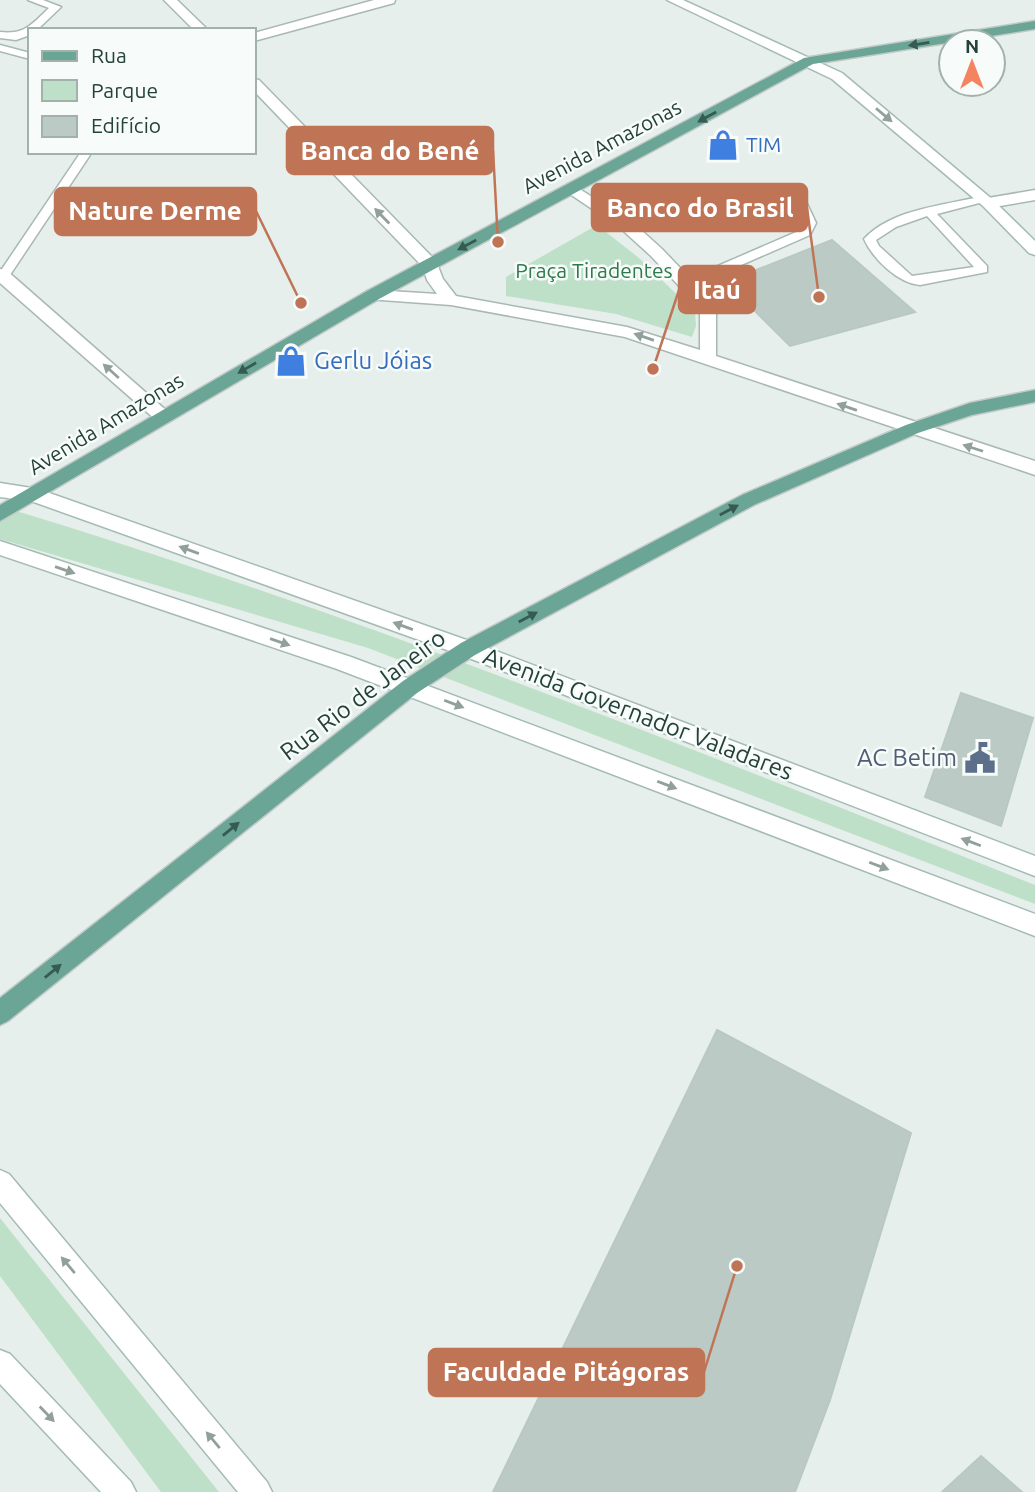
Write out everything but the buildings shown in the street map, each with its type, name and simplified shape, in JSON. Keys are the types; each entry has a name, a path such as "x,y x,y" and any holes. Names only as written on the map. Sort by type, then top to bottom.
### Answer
{"main road":[{"name":"Avenida Amazonas","path":"0,514 162,416 373,295 809,61 1035,25"},
{"name":"Rua Rio de Janeiro","path":"0,1013 410,687 468,649 748,500 912,429 970,409 1035,396"}],"street":[{"path":"170,0 200,28"},
{"path":"256,36 389,0"},
{"path":"673,0 837,76 986,201 1035,250"},
{"path":"256,85 430,265 435,280 451,300"},
{"path":"571,190 595,202 632,230 700,299 708,313 708,360"},
{"path":"986,201 1035,195"},
{"path":"2,274 162,416"},
{"path":"373,295 451,300 627,332 1035,468"},
{"name":"Avenida Governador Valadares","path":"0,490 32,494 468,649 1035,866"},
{"path":"0,548 410,687 1035,925"},
{"path":"0,1183 257,1492"},
{"path":"0,1364 116,1490"}],"lane":[{"path":"32,28 56,7 33,0"},
{"path":"0,35 16,37 28,31"},
{"path":"0,48 28,55"},
{"path":"2,274 86,154"},
{"path":"687,284 806,232 810,223 795,191"},
{"path":"930,213 982,269 920,281 909,280 874,247 870,239 877,232 930,213 986,201"}],"green space":[{"name":"Praça Tiradentes","path":"597,225 639,258 695,312 696,326 692,337 616,314 506,296 506,277"},
{"path":"0,506 262,591 650,733 1035,885 1035,904 368,648 0,539"},
{"path":"0,1218 219,1492 161,1492 0,1276"}],"place":[{"name":"TIM","path":"723,145"},
{"name":"Banca do Bené","path":"498,242"},
{"name":"Banco do Brasil","path":"819,297"},
{"name":"Nature Derme","path":"301,303"},
{"name":"Gerlu Jóias","path":"291,361"},
{"name":"Itaú","path":"653,369"},
{"name":"AC Betim","path":"980,758"},
{"name":"Faculdade Pitágoras","path":"737,1266"}]}
